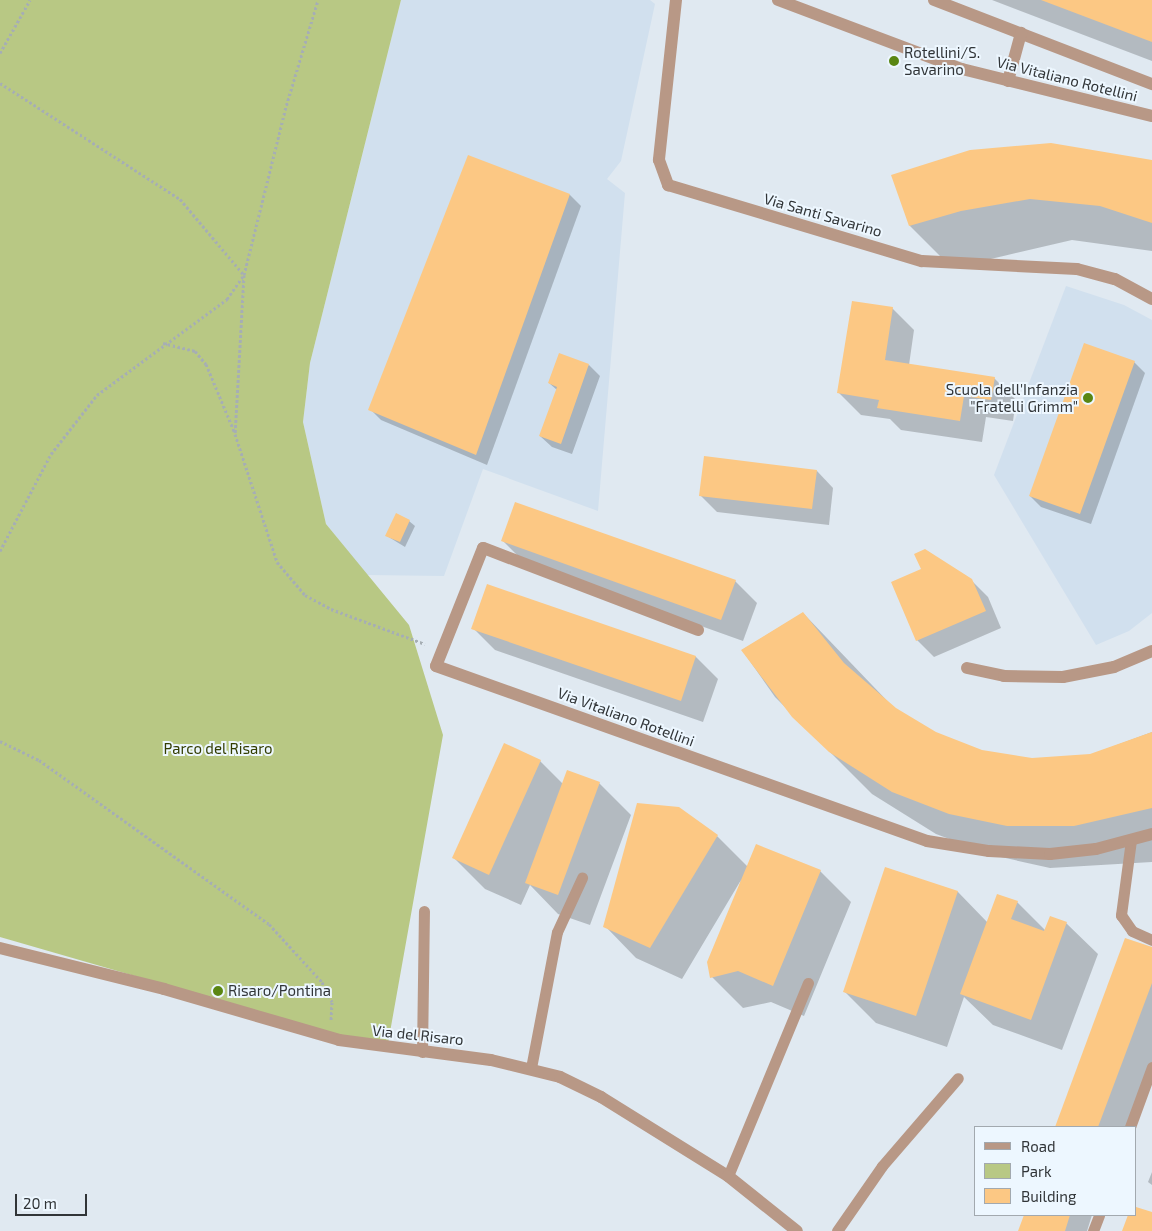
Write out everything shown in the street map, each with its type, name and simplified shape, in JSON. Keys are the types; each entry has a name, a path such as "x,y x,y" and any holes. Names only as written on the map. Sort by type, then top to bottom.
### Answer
{"street":[{"name":"Via Santi Savarino","path":"676,0 659,160 668,185 928,262 1076,269 1115,279 1152,299"},
{"name":"Via Vitaliano Rotellini","path":"778,0 962,70 1152,116"},
{"name":"Via Vitaliano Rotellini","path":"934,0 1152,84"},
{"path":"1008,81 1021,33"},
{"name":"Via Vitaliano Rotellini","path":"698,630 483,548 436,666 912,836 957,847 1035,854 1082,851 1152,834"},
{"path":"967,668 1012,676 1063,677 1114,667 1152,651"},
{"name":"Via del Risaro","path":"0,948 164,989 326,1037 532,1068 593,1092 728,1176 797,1231"}],"lane":[{"path":"1131,840 1120,915 1132,931 1152,940"},
{"path":"532,1068 557,932 582,878"},
{"path":"422,1052 424,911"},
{"path":"728,1176 808,983"},
{"path":"1130,1126 1152,1067"},
{"path":"837,1231 882,1166 958,1078"},
{"path":"1093,1231 1099,1216"}],"path":[{"path":"0,53 30,0"},
{"path":"235,434 244,275 284,110 318,0"},
{"path":"0,82 180,199 244,275"},
{"path":"0,551 51,454 73,424 122,373 227,299 244,275"},
{"path":"163,343 195,351 206,364 235,434 258,515 288,578 331,609 442,650"},
{"path":"0,741 39,760 269,924 322,982 332,1002 326,1037"}],"shaded area":[{"path":"401,0 650,0 655,4 621,161 607,179 625,193 598,511 483,469 444,576 367,575 326,524 303,422 310,363"},
{"name":"Scuola dell'Infanzia \"Fratelli Grimm\"","path":"1066,286 1124,305 1152,320 1152,613 1129,631 1096,645 994,475"}],"green space":[{"name":"Parco del Risaro","path":"0,0 401,0 310,363 303,422 326,524 409,625 443,735 387,1049 0,937"}],"building":[{"path":"1041,0 1152,0 1152,42"},
{"path":"1051,143 1152,160 1152,223 1100,206 1030,199 961,211 909,226 891,175 970,150"},
{"path":"468,155 570,194 476,455 368,410"},
{"path":"852,301 893,307 885,360 995,377 991,400 964,396 960,421 877,408 879,400 837,393"},
{"path":"1084,343 1135,361 1080,514 1029,496"},
{"path":"559,353 589,364 561,444 539,436 557,387 548,383"},
{"path":"704,456 817,470 812,509 699,496"},
{"path":"515,502 736,580 721,620 501,541"},
{"path":"396,513 410,520 400,542 385,536"},
{"path":"925,549 972,579 986,611 916,641 891,582 921,569 914,554"},
{"path":"487,584 696,656 681,701 471,629"},
{"path":"803,612 844,663 896,708 936,732 982,750 1032,758 1090,754 1152,732 1152,808 1074,826 1007,826 949,814 892,792 829,752 792,717 741,650"},
{"path":"504,743 541,760 489,875 452,858"},
{"path":"567,770 600,782 558,895 525,883"},
{"path":"637,803 679,807 718,835 650,948 603,927"},
{"path":"756,844 821,870 773,986 738,971 710,978 707,962"},
{"path":"885,867 958,891 916,1016 843,992"},
{"path":"997,894 1018,901 1011,919 1044,931 1050,916 1067,922 1031,1020 960,994"},
{"path":"1125,938 1152,947 1152,983 1098,1126 1055,1126"},
{"path":"1137,1207 1152,1212 1152,1231 1122,1231 1128,1216 1137,1216"},
{"path":"1024,1216 1070,1216 1065,1231 1018,1231"}],"place":[{"name":"Rotellini/S. Savarino","path":"894,61"},
{"name":"Scuola dell'Infanzia \"Fratelli Grimm\"","path":"1088,398"},
{"name":"Risaro/Pontina","path":"218,991"}]}
